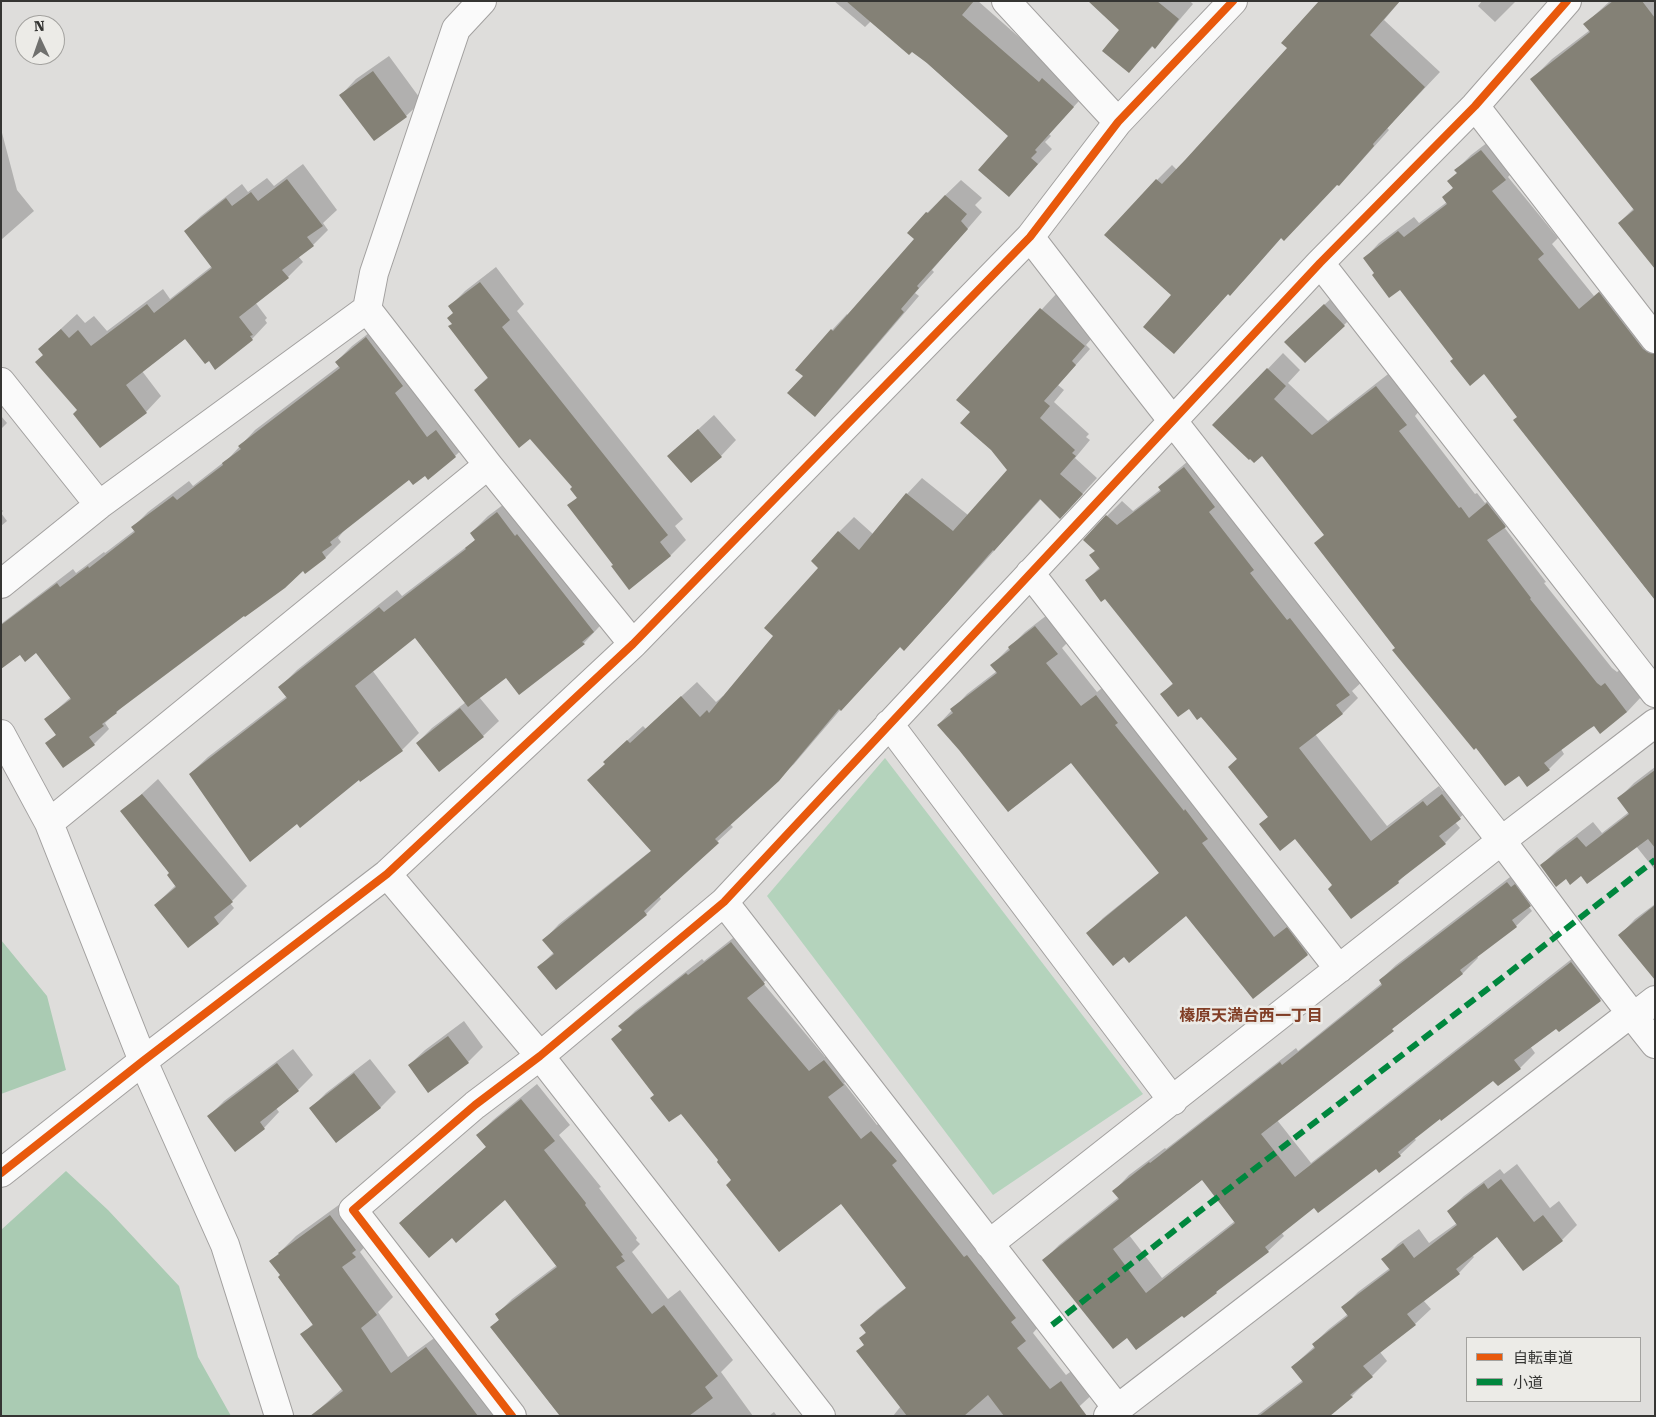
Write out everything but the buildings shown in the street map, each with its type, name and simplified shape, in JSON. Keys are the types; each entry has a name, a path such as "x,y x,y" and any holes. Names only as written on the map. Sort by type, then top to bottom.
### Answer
{"street":[{"path":"1,584 99,505 367,308 374,273 456,29 482,1"},
{"path":"1006,1 1118,122"},
{"path":"1,1173 143,1061 387,874 633,644 1030,237 1118,122 1233,1"},
{"path":"512,1416 353,1210 475,1105 540,1056 724,902 1320,263 1475,106 1568,1"},
{"path":"1475,106 1655,339"},
{"path":"1030,237 1171,421 1501,841 1655,1044"},
{"path":"1320,263 1655,693"},
{"path":"367,308 488,465 633,644"},
{"path":"1,382 99,505"},
{"path":"49,823 488,465"},
{"path":"1030,573 1339,969"},
{"path":"989,1244 1501,841 1655,723"},
{"path":"889,724 1173,1101"},
{"path":"1,734 49,823 143,1061 225,1245 279,1416"},
{"path":"387,874 540,1056 821,1416"},
{"path":"724,902 989,1244 1112,1412 1632,1015 1655,1000"}],"green space":[{"path":"885,758 1143,1094 993,1195 767,896"},
{"path":"1,940 47,996 66,1070 1,1094"},
{"path":"66,1171 108,1210 179,1286 198,1357 231,1416 1,1416 1,1230"}],"marked path":[{"path":"1052,1325 1655,860"}],"cycle path":[{"path":"1,1173 143,1061 387,874 633,644 1030,237 1118,122 1233,1"},
{"path":"512,1416 353,1210 475,1105 540,1056 724,902 1320,263 1475,106 1567,1"}],"district":[{"name":"榛原天満台西一丁目","path":"1251,1016"}]}
